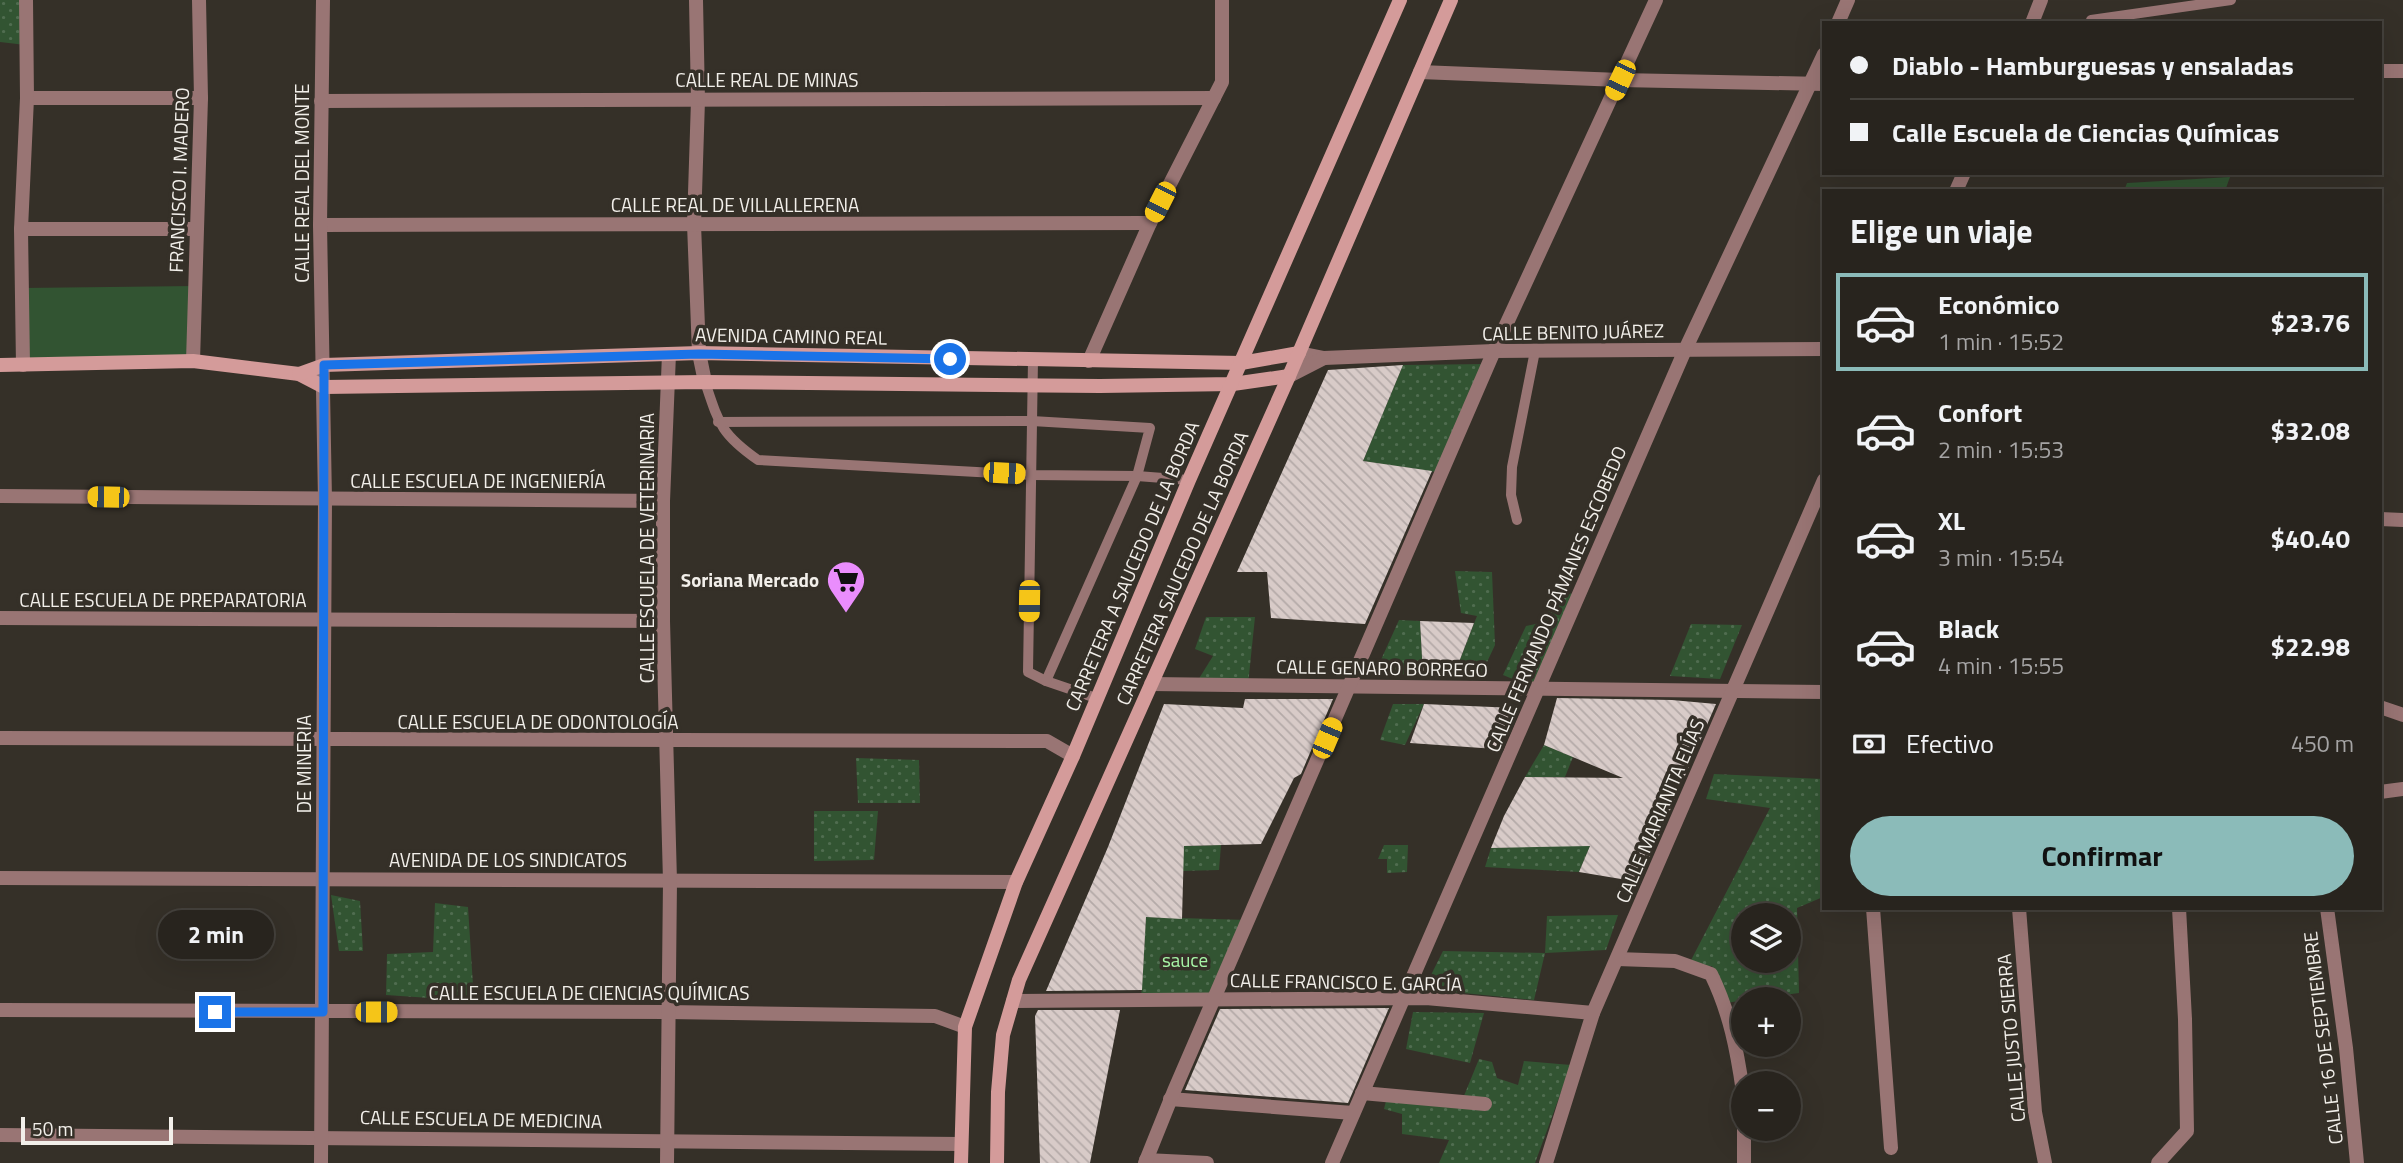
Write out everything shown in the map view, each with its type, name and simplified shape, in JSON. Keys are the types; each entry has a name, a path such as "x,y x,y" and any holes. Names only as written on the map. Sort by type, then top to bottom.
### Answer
{"street":[{"path":"23,365 21,229 27,98 26,0"},
{"name":"FRANCISCO I. MADERO","path":"193,361 201,98 200,0"},
{"name":"CALLE REAL DEL MONTE","path":"323,0 320,225 324,365"},
{"path":"696,0 698,100 694,224 699,354 705,382"},
{"path":"1089,361 1150,223 1222,82 1222,0"},
{"name":"CARRETERA A SAUCEDO DE LA BORDA","path":"961,1163 965,1027 1016,882 1400,0"},
{"name":"CARRETERA SAUCEDO DE LA BORDA","path":"997,1163 998,1092 1003,1035 1019,980 1289,376 1451,0"},
{"path":"1208,1163 1145,1161 1494,351 1656,0"},
{"path":"1839,21 1848,0"},
{"path":"2033,21 2041,0"},
{"name":"CALLE FERNANDO PÁMANES ESCOBEDO","path":"1332,1163 1685,350 1816,84 1822,62"},
{"path":"2382,71 2403,71"},
{"path":"1420,72 1816,84"},
{"path":"27,98 201,98"},
{"name":"CALLE REAL DE MINAS","path":"321,101 1214,98"},
{"name":"CALLE REAL DE VILLALLERENA","path":"320,225 1150,223"},
{"path":"21,229 196,229"},
{"name":"CALLE BENITO JUÁREZ","path":"1299,352 1324,358 1494,351 1822,349"},
{"name":"AVENIDA CAMINO REAL","path":"299,374 324,365 669,354 1241,363 1299,352"},
{"name":"CALLE ESCUELA DE VETERINARIA","path":"667,1163 670,881 663,621 663,501 669,354"},
{"name":"CALLE BENITO JUÁREZ","path":"1289,376 1324,358"},
{"name":"AVENIDA CAMINO REAL","path":"0,365 193,361 299,374 324,387 705,382 1100,386 1233,383 1289,376"},
{"name":"DE MINERIA","path":"321,1163 324,365"},
{"name":"CALLE MARIANITA ELÍAS","path":"1546,1163 1593,1013 1822,485"},
{"name":"CALLE ESCUELA DE INGENIERÍA","path":"0,496 663,501"},
{"path":"2382,519 2403,520"},
{"name":"CALLE ESCUELA DE PREPARATORIA","path":"0,618 663,621"},
{"name":"CALLE GENARO BORREGO","path":"1151,684 1822,692"},
{"path":"2382,708 2403,715"},
{"name":"CALLE ESCUELA DE ODONTOLOGÍA","path":"0,738 1047,741 1073,756"},
{"path":"2382,792 2403,789"},
{"name":"AVENIDA DE LOS SINDICATOS","path":"0,878 1016,882"},
{"path":"1873,910 1891,1147"},
{"name":"CALLE JUSTO SIERRA","path":"2019,910 2035,1112 2045,1163"},
{"path":"2158,1163 2187,1131 2179,910"},
{"name":"CALLE 16 DE SEPTIEMBRE","path":"2327,910 2346,1048 2357,1163"},
{"path":"1617,959 1675,961 1711,974 1725,1003 1740,1071"},
{"name":"CALLE FRANCISCO E. GARCÍA","path":"1013,1001 1426,998 1593,1013"},
{"name":"CALLE ESCUELA DE CIENCIAS QUÍMICAS","path":"0,1010 668,1012 935,1016 965,1027"},
{"path":"1362,1093 1485,1104"},
{"path":"1170,1099 1353,1113"},
{"name":"CALLE ESCUELA DE MEDICINA","path":"0,1135 961,1144"},
{"path":"1744,1141 1744,1163"}],"lane":[{"path":"2091,20 2231,0"},
{"path":"1517,520 1511,495 1512,467 1535,351"},
{"path":"1033,360 1028,673 1096,698"},
{"path":"705,382 718,422 735,444 758,460 1031,475 1137,476 1189,480"},
{"path":"718,422 1032,421 1150,428 1137,476 1046,681"}],"green space":[{"path":"0,0 22,0 26,45 0,42"},
{"path":"2230,177 2226,189 2125,189 2127,183"},
{"path":"195,286 193,361 23,365 22,288"},
{"path":"1489,364 1442,473 1363,461 1403,365"},
{"path":"1455,571 1492,572 1495,645 1481,675 1454,675 1477,616 1461,613"},
{"path":"1579,593 1537,689 1503,675 1526,626 1545,622 1552,595"},
{"path":"1206,617 1255,617 1248,685 1195,685 1213,656 1195,649"},
{"path":"1399,620 1420,621 1423,675 1375,673"},
{"path":"1691,624 1742,625 1720,679 1670,676"},
{"path":"1393,704 1424,704 1405,745 1380,740"},
{"path":"1544,745 1573,757 1565,777 1525,777"},
{"path":"856,758 919,760 920,803 858,803"},
{"path":"1714,774 1822,779 1822,897 1801,906 1801,903 1731,903 1731,973 1799,973 1799,987 1731,987 1731,1002 1725,1003 1712,966 1688,966 1770,808 1706,799"},
{"path":"814,811 878,811 874,860 814,861"},
{"path":"1221,845 1219,870 1181,871 1184,846"},
{"path":"1384,845 1408,845 1407,872 1387,873 1387,859 1378,859"},
{"path":"1590,846 1579,872 1485,867 1491,848"},
{"path":"331,895 360,901 363,951 339,951"},
{"path":"435,903 468,907 474,1001 386,995 387,954 433,952"},
{"path":"1618,915 1606,950 1545,953 1547,916"},
{"name":"sauce","path":"1146,917 1248,920 1213,1000 1141,1000"},
{"path":"1443,951 1545,953 1534,1000 1424,989"},
{"path":"1413,1012 1484,1013 1470,1063 1406,1049"},
{"path":"1479,1059 1492,1062 1497,1078 1518,1085 1524,1061 1571,1065 1535,1163 1439,1163 1449,1140 1402,1134 1402,1114 1384,1109 1386,1101 1459,1108"}],"building":[{"path":"1403,365 1363,461 1432,471 1365,624 1271,618 1267,572 1237,572 1328,370"},
{"path":"1420,621 1474,623 1454,675 1423,675"},
{"path":"1557,698 1672,700 1716,704 1639,882 1579,872 1590,846 1491,848 1525,777 1623,778 1544,745"},
{"path":"1245,699 1333,699 1301,774 1294,778 1261,844 1184,846 1182,919 1146,917 1142,990 1046,991 1108,847 1164,704 1243,708"},
{"path":"1424,704 1515,708 1496,749 1410,743"},
{"path":"1389,1008 1348,1103 1185,1090 1220,1009"},
{"path":"1038,1010 1120,1010 1090,1163 1040,1163 1035,1016"}],"place":[{"name":"Soriana Mercado","path":"846,614"}],"route":[{"path":"215,1012 323,1012 324,365 669,354 950,359"}]}
